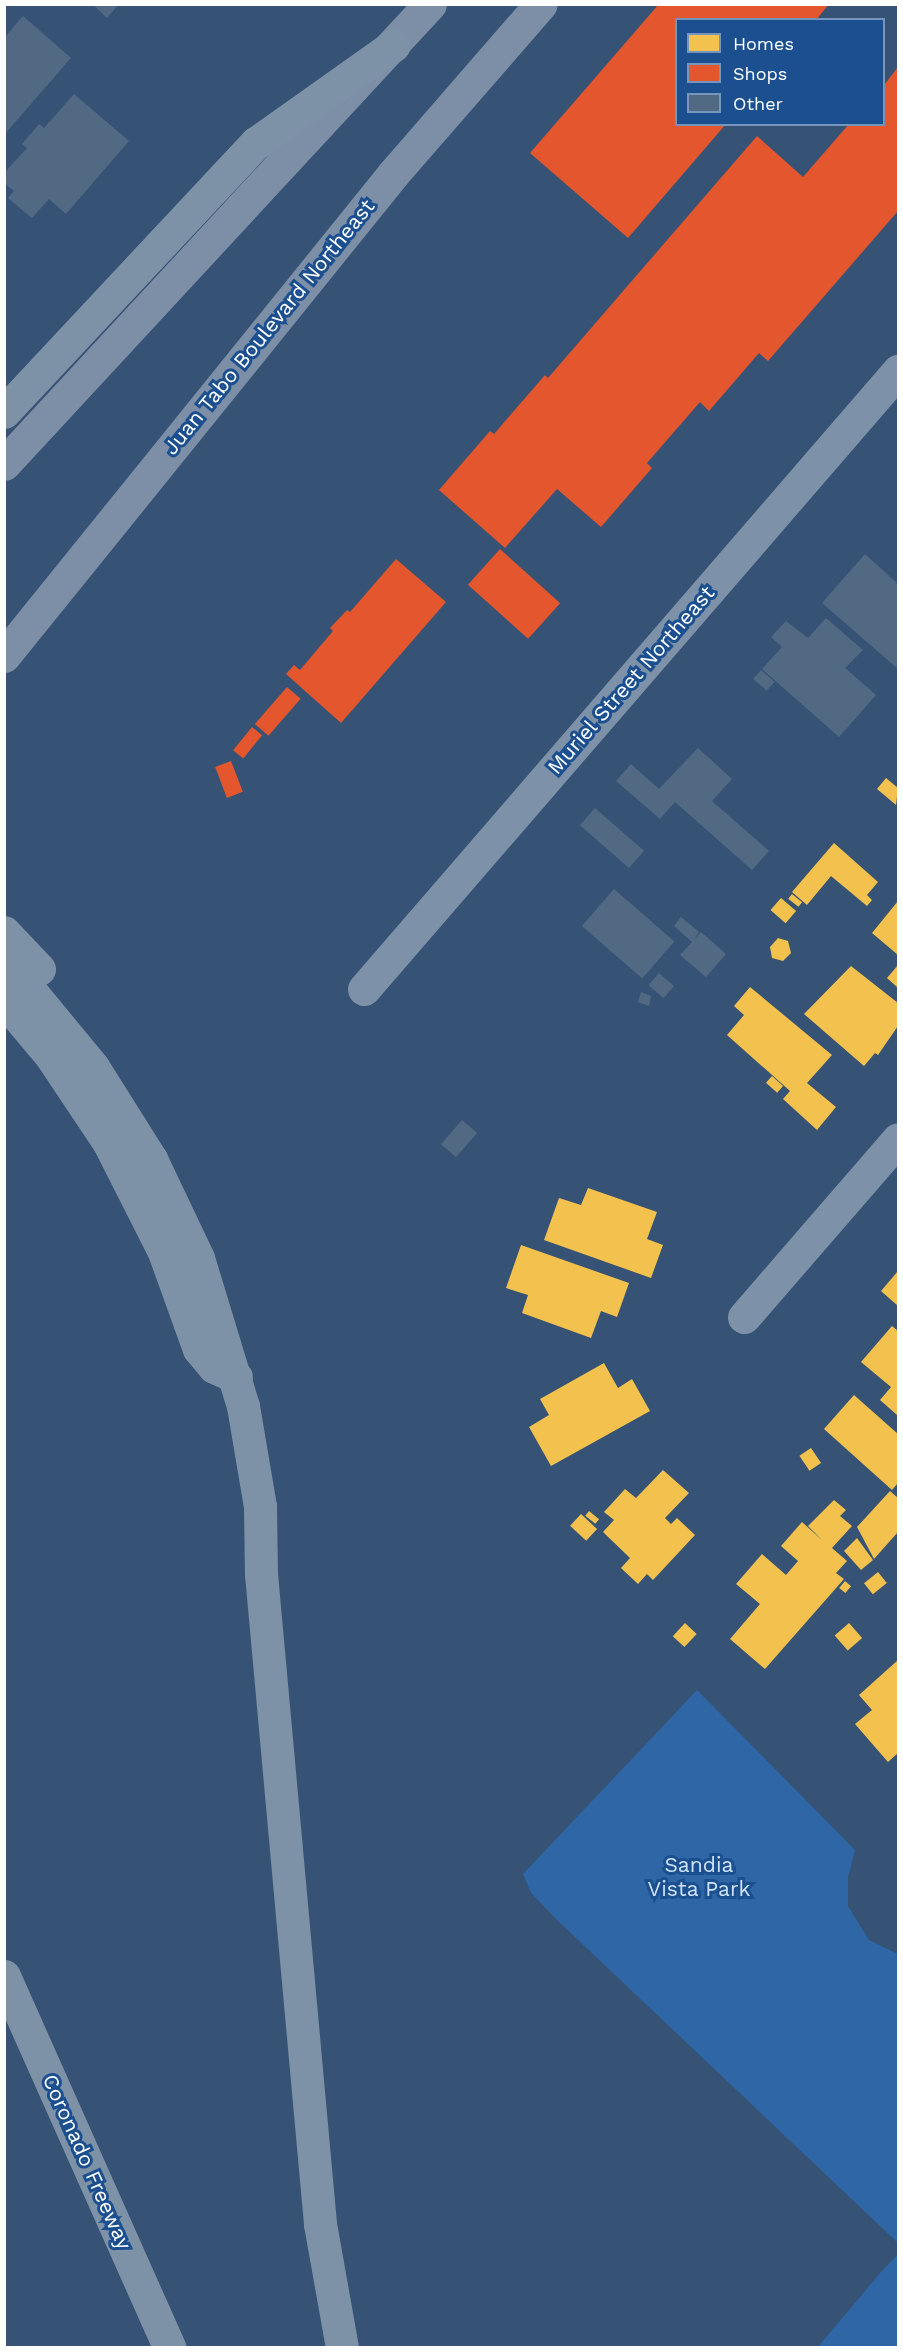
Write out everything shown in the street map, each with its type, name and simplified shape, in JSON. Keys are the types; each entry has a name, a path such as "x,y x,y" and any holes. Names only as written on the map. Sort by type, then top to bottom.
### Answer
{"highway":[{"path":"4,412 256,143 394,45"},
{"path":"4,932 87,1025 146,1112 177,1169 211,1243 245,1337 245,1352 236,1377"},
{"path":"4,959 75,1041 138,1135 198,1258 236,1377 260,1506 261,1574 320,2224 342,2348"},
{"path":"4,1000 51,1056 114,1152 164,1252 199,1349 214,1367 236,1377"},
{"name":"Coronado Freeway","path":"4,1976 170,2348"}],"main road":[{"path":"4,464 430,4"},
{"name":"Juan Tabo Boulevard Northeast","path":"4,656 393,174 542,4"}],"street":[{"name":"Muriel Street Northeast","path":"363,989 898,370"},
{"path":"744,1317 898,1138"}],"green space":[{"name":"Sandia Vista Park","path":"697,1690 855,1850 848,1877 848,1906 869,1940 898,1954 898,2243 557,1920 531,1893 523,1874"},
{"path":"898,2254 898,2347 818,2347 880,2273"}],"building: Homes":[{"path":"886,778 898,788 896,805 877,789"},
{"path":"834,843 878,882 867,895 872,900 867,906 831,876 807,905 792,892"},
{"path":"792,894 802,902 798,907 788,899"},
{"path":"781,898 796,911 786,923 771,910"},
{"path":"898,901 898,955 872,933"},
{"path":"778,938 788,941 791,953 783,961 772,958 770,947"},
{"path":"898,965 898,988 887,978"},
{"path":"851,966 898,1003 898,1026 878,1055 875,1053 864,1066 804,1014"},
{"path":"750,987 832,1055 807,1083 836,1107 817,1130 783,1099 790,1091 727,1035 744,1015 734,1006"},
{"path":"772,1076 783,1086 777,1093 766,1083"},
{"path":"588,1188 657,1212 647,1239 663,1245 651,1278 544,1240 559,1198 581,1205"},
{"path":"521,1245 629,1283 617,1317 601,1311 591,1338 522,1313 528,1295 506,1288"},
{"path":"898,1271 898,1306 881,1291"},
{"path":"892,1326 898,1331 897,1415 880,1400 891,1387 861,1362"},
{"path":"604,1363 618,1388 632,1379 650,1411 551,1466 529,1427 549,1415 540,1399"},
{"path":"854,1395 898,1434 898,1483 892,1490 824,1429"},
{"path":"811,1448 821,1463 809,1471 799,1456"},
{"path":"663,1470 689,1493 665,1518 671,1524 677,1518 695,1535 653,1580 647,1574 638,1584 621,1568 630,1558 603,1532 614,1520 604,1512 625,1489 636,1498"},
{"path":"890,1491 898,1498 898,1532 874,1559 857,1527"},
{"path":"834,1500 846,1510 840,1516 852,1526 832,1548 847,1561 836,1573 844,1579 765,1669 730,1639 760,1604 736,1584 762,1554 786,1575 798,1561 781,1546 802,1522 823,1541 808,1526"},
{"path":"589,1511 599,1519 595,1524 585,1516"},
{"path":"581,1514 597,1529 586,1541 570,1526"},
{"path":"857,1538 873,1560 861,1570 844,1551"},
{"path":"878,1572 887,1583 873,1594 864,1583"},
{"path":"845,1581 851,1586 845,1593 839,1588"},
{"path":"685,1623 697,1634 684,1647 673,1636"},
{"path":"849,1623 862,1638 848,1651 835,1635"},
{"path":"898,1660 898,1753 888,1762 855,1724 872,1710 859,1695"}],"building: Shops":[{"path":"659,4 829,4 818,18 675,18 675,126 724,126 628,238 530,153"},
{"path":"898,67 898,211 768,361 759,353 709,411 700,402 647,463 652,468 601,527 557,489 505,548 439,490 490,431 494,434 545,375 548,378 757,136 803,177 847,126 885,126 885,84"},
{"path":"500,549 560,603 528,639 468,585"},
{"path":"396,559 446,602 341,723 286,674 294,665 300,670 333,631 330,628 347,610 350,612"},
{"path":"287,687 301,699 268,736 255,724"},
{"path":"252,727 262,735 243,758 233,750"},
{"path":"231,761 243,792 227,798 215,767"}],"building: Other":[{"path":"92,4 119,4 107,18"},
{"path":"23,16 71,58 4,135 4,38"},
{"path":"74,94 129,141 66,214 49,199 32,218 8,198 14,191 4,183 4,173 27,148 22,144 39,124 44,128"},
{"path":"865,554 898,584 898,669 822,603"},
{"path":"826,618 863,650 845,668 876,695 839,737 762,669 782,647 771,637 786,621 808,638"},
{"path":"761,670 775,682 767,691 753,679"},
{"path":"698,748 732,779 712,801 769,851 752,870 675,802 660,819 616,781 631,764 659,789"},
{"path":"595,808 644,851 629,868 580,825"},
{"path":"614,889 674,941 642,978 582,926"},
{"path":"681,917 699,932 694,939 701,932 726,954 706,977 680,955 692,942 674,926"},
{"path":"659,973 674,986 664,998 649,985"},
{"path":"641,992 651,996 649,1006 638,1002"},
{"path":"462,1120 477,1133 456,1157 441,1144"}]}
